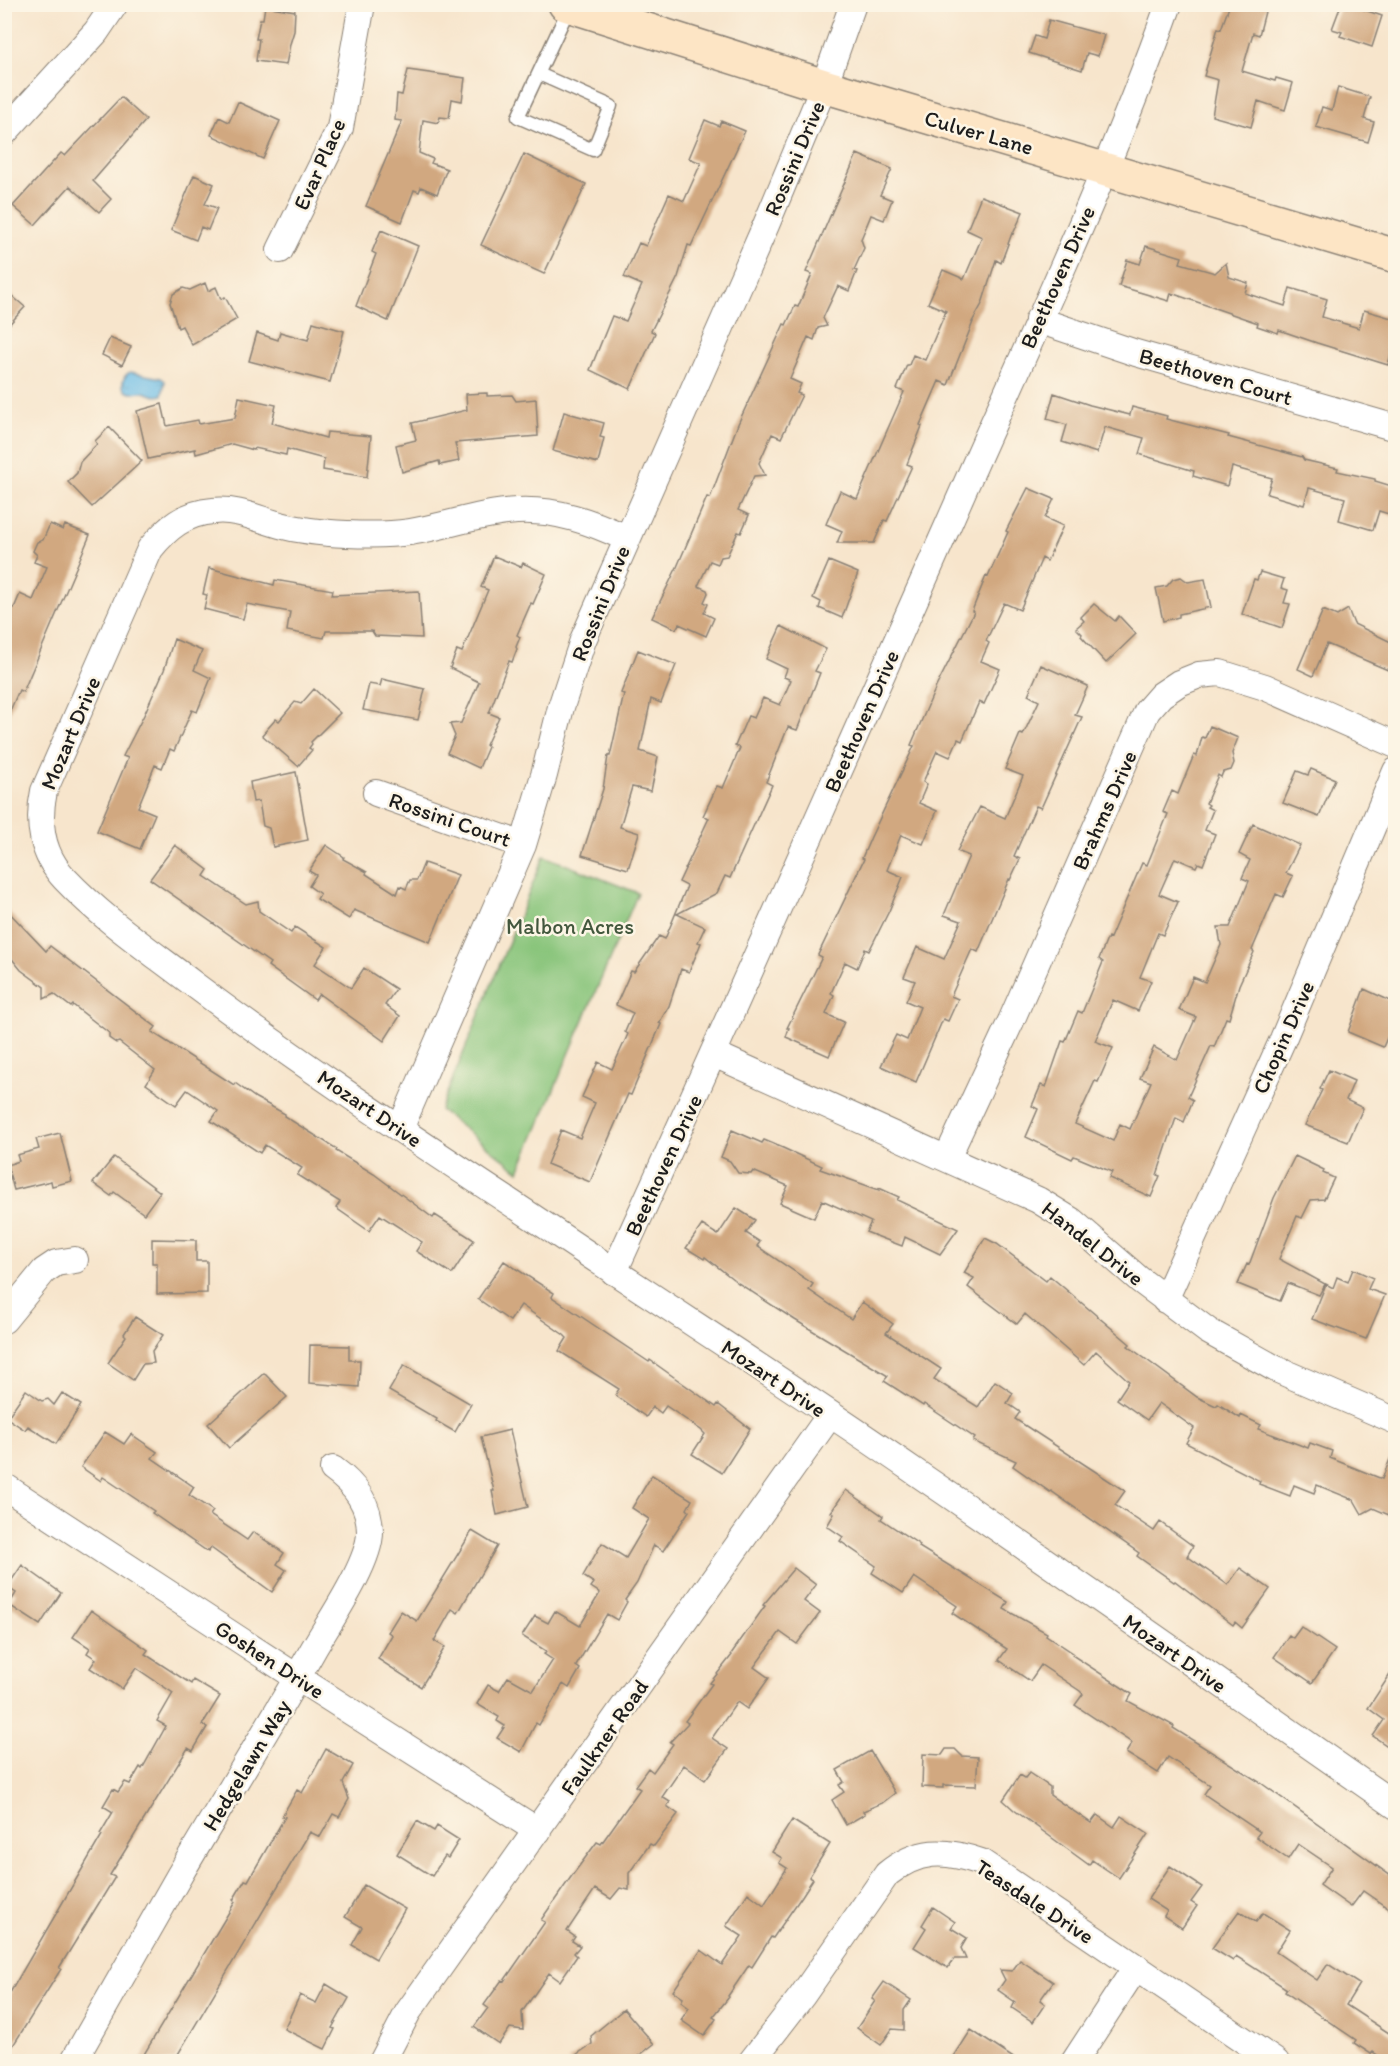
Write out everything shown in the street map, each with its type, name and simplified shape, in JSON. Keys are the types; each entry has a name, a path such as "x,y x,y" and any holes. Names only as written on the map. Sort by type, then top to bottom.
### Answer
{"street":[{"path":"4,133 96,32 115,4"},
{"name":"Evar Place","path":"280,250 340,128 362,4"},
{"name":"Rossini Drive","path":"400,1129 523,845 561,707 583,640 626,538 766,225 824,86 853,4"},
{"name":"Beethoven Drive","path":"614,1272 714,1054 1104,169 1152,52 1168,4"},
{"name":"Culver Lane","path":"567,5 824,86 1395,256"},
{"name":"Beethoven Court","path":"1038,320 1136,353 1395,428"},
{"name":"Mozart Drive","path":"626,538 578,519 545,512 518,511 485,514 410,532 367,535 324,533 237,512 216,510 195,513 180,520 163,533 150,549 44,791 40,825 50,858 62,876 101,913 231,1012 400,1129 922,1476 1395,1806"},
{"name":"Brahms Drive","path":"947,1158 1011,1021 1147,711 1161,695 1179,683 1199,675 1220,673 1265,687 1395,745"},
{"name":"Chopin Drive","path":"1165,1300 1283,1039 1395,771"},
{"name":"Rossini Court","path":"376,793 523,845"},
{"name":"Handel Drive","path":"714,1054 1038,1200 1072,1221 1165,1300 1208,1331 1276,1369 1395,1421"},
{"path":"4,1320 44,1271 56,1263 75,1260"},
{"name":"Faulkner Road","path":"382,2061 408,2012 830,1415"},
{"name":"Hedgelawn Way","path":"74,2061 180,1876 298,1678 363,1562 370,1533 367,1510 349,1480 333,1468"},
{"name":"Goshen Drive","path":"4,1486 538,1831"},
{"name":"Teasdale Drive","path":"751,2061 802,1996 887,1874 902,1862 922,1855 944,1853 960,1855 981,1862 1276,2061"},
{"path":"1074,2061 1136,1967"}],"lane":[{"path":"539,74 611,106 593,150 518,117 539,74 567,5"}],"green space":[{"name":"Malbon Acres","path":"544,856 638,893 519,1171 440,1110"}],"water":[{"path":"130,372 161,378 165,381 162,395 132,393 125,390 123,382 125,376"}],"building":[{"path":"1230,4 1267,4 1259,35 1253,33 1242,71 1275,81 1276,78 1293,83 1285,110 1258,101 1251,127 1212,116 1218,80 1204,76 1218,28 1221,29"},
{"path":"1341,5 1349,8 1350,5 1382,16 1372,47 1340,36 1342,32 1332,29"},
{"path":"265,6 295,11 294,31 286,65 256,61 259,39 256,39"},
{"path":"1049,20 1104,35 1098,56 1087,53 1082,70 1029,53 1035,36 1044,39"},
{"path":"408,70 465,78 462,101 452,99 449,118 440,117 438,123 423,120 419,153 433,159 431,163 447,169 437,194 421,187 419,192 414,190 402,222 366,206 402,121 395,120 397,94 402,95"},
{"path":"1338,87 1370,97 1364,119 1374,122 1368,142 1316,127 1322,107 1332,110"},
{"path":"121,97 146,120 93,181 111,199 99,212 70,186 35,225 13,206 61,153 65,156"},
{"path":"238,102 280,121 263,159 211,135 219,117 229,122"},
{"path":"705,120 719,126 721,121 745,131 691,246 688,245 678,277 651,331 655,333 630,389 590,370 612,316 626,321 642,285 624,277 639,243 646,246 669,194 684,201 701,163 689,158"},
{"path":"524,154 586,184 544,274 481,245"},
{"path":"857,154 892,169 880,195 892,200 884,220 871,215 861,239 864,248 854,270 857,271 849,291 838,286 823,318 827,326 818,328 814,340 808,337 790,379 801,384 797,393 802,395 781,438 772,434 759,463 765,475 754,476 738,510 749,515 741,533 738,532 727,556 721,557 718,564 710,561 698,586 707,590 708,593 704,602 708,604 704,613 714,618 706,636 679,624 676,629 652,618 707,497 710,498 738,424 784,324 786,325 795,306 798,307 812,274 806,272"},
{"path":"194,175 214,184 205,204 217,208 208,230 201,227 196,240 171,230"},
{"path":"981,196 1023,212 1001,263 996,260 982,304 972,322 948,385 939,381 920,425 922,426 907,464 912,466 887,521 884,520 874,543 837,543 842,531 826,524 840,491 857,499 904,392 897,389 907,365 913,355 925,360 946,311 928,303 943,270 964,279 982,237 967,230"},
{"path":"381,230 418,246 388,321 356,306 376,254 372,252"},
{"path":"1146,246 1182,257 1180,263 1215,273 1226,263 1229,277 1248,283 1245,293 1285,306 1290,288 1327,299 1322,317 1359,328 1364,310 1395,319 1395,338 1388,365 1279,330 1278,333 1257,326 1258,323 1171,293 1169,301 1119,286 1127,260 1140,264"},
{"path":"205,283 208,291 216,287 221,299 225,297 237,319 192,345 182,326 178,328 170,303 173,294 183,288 190,290"},
{"path":"4,289 25,307 4,330"},
{"path":"313,322 344,331 330,382 249,361 257,333 278,340 280,332 308,340"},
{"path":"110,338 131,347 122,365 102,355"},
{"path":"487,393 487,396 512,395 516,401 536,399 538,436 455,443 459,461 440,465 439,461 402,472 396,445 416,440 412,423 467,410 466,394"},
{"path":"1054,393 1130,415 1132,407 1167,416 1166,419 1229,435 1228,437 1338,468 1337,471 1375,479 1375,481 1395,487 1395,516 1379,511 1373,530 1339,520 1345,498 1309,488 1304,505 1267,494 1272,478 1232,467 1227,486 1193,476 1194,471 1139,454 1144,438 1105,427 1097,453 1062,442 1067,425 1047,419"},
{"path":"239,397 276,405 272,423 326,438 327,432 371,436 367,477 323,470 324,459 287,449 286,455 232,444 196,454 195,449 148,459 137,411 162,404 167,426 198,420 199,424 235,418"},
{"path":"564,412 604,423 600,437 604,438 598,463 553,451"},
{"path":"109,427 142,461 92,507 68,482 77,473 80,462 97,444 95,441"},
{"path":"1028,488 1054,499 1045,518 1063,526 1047,561 1042,558 1020,610 1004,603 986,641 989,643 981,661 1000,669 984,704 979,702 962,741 958,739 950,757 937,751 923,782 927,784 919,803 937,811 923,844 901,835 887,870 903,877 889,911 869,951 865,949 857,968 845,962 831,993 834,995 826,1014 844,1022 829,1056 786,1037 789,1028 787,1028 822,957 818,955 864,859 862,858 871,837 914,746 911,745 936,687 974,612 972,611 986,576 988,577 1008,532 1006,531"},
{"path":"50,524 63,530 65,525 90,535 23,692 19,690 4,725 4,620 10,607 14,608 20,594 33,600 47,567 34,562 37,555 33,551 37,542 43,540"},
{"path":"494,556 521,567 523,563 546,574 517,635 520,637 517,649 512,662 509,661 489,713 499,717 486,745 488,747 479,768 447,753 455,736 450,724 461,723 479,682 450,668 457,650 462,652 488,590 481,587"},
{"path":"829,561 858,573 842,618 819,608 821,602 813,598"},
{"path":"209,568 274,585 275,580 333,590 332,595 419,591 422,638 375,636 372,631 326,631 324,638 287,631 290,612 247,604 243,619 204,609 207,595 203,594"},
{"path":"1260,572 1284,579 1281,588 1288,590 1284,603 1290,604 1282,628 1242,614 1254,579 1257,580"},
{"path":"1181,577 1188,582 1205,579 1211,607 1179,614 1179,617 1163,621 1156,588 1167,586 1173,579"},
{"path":"1094,604 1115,621 1119,616 1136,634 1106,663 1076,628 1084,621 1081,617"},
{"path":"1348,609 1354,624 1395,644 1395,673 1327,644 1313,676 1298,669 1323,610 1337,616"},
{"path":"781,626 826,649 815,671 820,673 797,730 788,727 766,782 772,785 730,878 725,876 717,893 677,914 705,927 698,942 701,943 689,972 681,969 669,1006 659,1023 661,1024 631,1095 628,1094 590,1182 547,1164 561,1130 580,1138 595,1103 582,1097 598,1062 612,1069 628,1034 625,1032 633,1013 616,1005 631,971 634,972 659,936 665,939 687,886 679,882 709,818 703,816 717,786 723,788 740,748 735,746 748,716 754,718 763,698 780,705 791,680 784,677 787,669 766,659"},
{"path":"174,639 202,651 194,670 211,678 197,712 192,710 174,751 170,749 162,768 155,765 138,807 155,814 140,849 97,831 128,758 123,756 164,670"},
{"path":"638,650 676,665 661,703 651,699 640,751 658,757 651,791 632,787 620,827 639,833 628,869 582,855 603,789 608,756 610,756 624,694 621,693"},
{"path":"1041,665 1088,686 1075,715 1082,717 1041,808 1036,806 1014,856 1020,859 978,952 972,949 951,996 958,999 948,1021 943,1019 916,1082 881,1066 896,1035 907,1040 920,1007 906,1001 915,981 904,977 917,947 944,959 961,921 944,915 969,856 957,851 980,807 1005,818 1023,776 1005,769 1020,734 1023,735 1039,701 1028,695"},
{"path":"382,679 425,689 418,720 363,710 369,684 380,686"},
{"path":"314,689 340,713 311,742 309,748 312,750 298,766 262,735 276,719 279,721 295,702 301,704"},
{"path":"1210,726 1238,738 1232,753 1234,763 1231,770 1223,772 1221,777 1218,775 1206,803 1209,805 1207,807 1213,810 1205,830 1215,834 1203,865 1198,863 1196,867 1175,858 1159,894 1178,902 1163,935 1158,933 1140,977 1151,981 1138,1011 1113,1000 1095,1041 1113,1048 1075,1124 1113,1141 1120,1124 1130,1129 1151,1082 1140,1078 1154,1047 1177,1060 1196,1017 1179,1010 1193,977 1205,982 1221,945 1218,927 1230,927 1249,881 1242,878 1250,860 1239,854 1253,824 1300,845 1286,873 1293,876 1283,897 1276,894 1252,950 1254,952 1239,985 1229,1019 1226,1018 1214,1047 1211,1046 1188,1097 1193,1100 1184,1122 1176,1118 1157,1175 1160,1176 1151,1197 1109,1178 1112,1172 1074,1156 1072,1159 1026,1137 1038,1109 1032,1106 1041,1085 1046,1087 1062,1041 1065,1042 1078,1011 1082,1013 1103,962 1099,959 1108,937 1110,938 1142,863 1147,865 1168,814 1163,812 1172,791 1178,794 1194,755 1197,756 1202,737 1205,738"},
{"path":"1311,769 1335,779 1319,817 1283,803 1297,771 1308,775"},
{"path":"296,772 308,840 273,847 269,828 263,826 259,801 253,802 250,782"},
{"path":"175,845 208,870 204,876 246,904 258,901 259,911 291,933 295,927 326,947 315,964 351,988 364,968 396,989 385,1005 400,1016 384,1041 319,994 315,1000 268,966 270,963 150,879"},
{"path":"326,845 344,857 343,859 367,872 366,874 397,894 400,886 406,889 410,880 417,880 424,863 458,875 430,942 354,910 349,919 317,899 320,894 309,886 316,875 309,871"},
{"path":"4,907 46,951 50,946 156,1027 152,1032 234,1085 235,1083 285,1114 284,1116 374,1174 433,1218 435,1215 474,1240 452,1274 416,1251 422,1242 380,1215 369,1231 336,1208 340,1202 297,1175 302,1168 265,1145 260,1153 211,1121 218,1111 187,1090 176,1105 146,1084 155,1070 119,1042 116,1043 109,1038 109,1033 73,1005 71,1007 54,994 44,999 44,987 21,970 4,949"},
{"path":"1364,989 1395,1003 1395,1029 1391,1039 1387,1038 1383,1047 1348,1032"},
{"path":"1329,1070 1354,1081 1346,1100 1363,1108 1348,1142 1305,1125"},
{"path":"732,1130 762,1143 764,1140 783,1148 822,1166 820,1169 879,1190 879,1188 899,1197 897,1200 958,1229 940,1254 905,1237 902,1246 866,1232 871,1222 822,1200 814,1218 780,1203 788,1186 753,1171 751,1174 738,1173 730,1161 721,1157"},
{"path":"60,1133 72,1181 52,1186 51,1181 14,1190 7,1165 19,1161 17,1155 39,1149 36,1139"},
{"path":"1295,1156 1324,1170 1323,1173 1334,1178 1324,1199 1311,1200 1302,1218 1297,1216 1279,1259 1325,1284 1319,1295 1288,1283 1280,1301 1238,1284 1247,1264 1249,1265 1274,1198"},
{"path":"114,1157 160,1192 144,1214 114,1192 111,1196 93,1183"},
{"path":"736,1208 755,1220 746,1233 760,1242 757,1246 813,1284 809,1290 851,1319 862,1302 893,1324 886,1333 941,1369 934,1379 978,1407 995,1381 1013,1393 1007,1403 1020,1412 1015,1419 1125,1491 1115,1505 1154,1531 1160,1522 1193,1546 1187,1556 1228,1585 1240,1568 1270,1589 1242,1628 1235,1622 1233,1625 1175,1581 1137,1556 1139,1553 1013,1466 1016,1461 973,1441 975,1438 884,1381 888,1376 738,1283 705,1257 704,1259 686,1248 702,1225 718,1235"},
{"path":"985,1238 997,1244 1046,1281 1050,1276 1130,1344 1128,1346 1197,1397 1216,1406 1218,1404 1240,1418 1241,1415 1261,1425 1258,1429 1308,1448 1310,1443 1332,1451 1330,1458 1382,1479 1395,1447 1395,1500 1389,1515 1373,1508 1362,1514 1354,1500 1317,1485 1314,1493 1294,1485 1290,1496 1259,1484 1260,1481 1186,1443 1194,1428 1159,1403 1147,1420 1117,1399 1129,1381 1096,1351 1084,1365 1025,1314 1017,1324 968,1287 974,1278 964,1273"},
{"path":"152,1239 196,1240 196,1261 207,1261 207,1293 157,1294 157,1263 152,1263"},
{"path":"504,1261 554,1293 552,1297 649,1362 650,1360 716,1407 718,1404 750,1429 722,1473 692,1454 705,1434 701,1430 666,1406 661,1413 653,1407 646,1417 615,1395 619,1389 559,1351 567,1338 564,1335 521,1305 510,1321 478,1299"},
{"path":"1353,1269 1373,1278 1368,1289 1385,1295 1366,1339 1312,1319 1326,1284 1333,1288 1337,1277 1348,1282"},
{"path":"135,1317 163,1335 152,1351 154,1363 143,1364 133,1380 108,1363 126,1336 124,1334"},
{"path":"310,1345 349,1346 349,1360 360,1360 359,1387 309,1383"},
{"path":"404,1365 471,1404 455,1432 389,1391"},
{"path":"264,1373 287,1397 229,1448 208,1424"},
{"path":"26,1390 42,1401 48,1399 54,1405 62,1393 81,1405 56,1444 28,1426 25,1430 7,1418"},
{"path":"510,1430 528,1507 497,1515 492,1491 494,1491 481,1437"},
{"path":"105,1432 124,1444 131,1434 157,1452 152,1458 194,1487 189,1495 213,1511 210,1515 247,1540 253,1532 284,1553 277,1564 286,1570 272,1592 211,1548 208,1552 152,1513 154,1511 103,1477 101,1481 81,1467"},
{"path":"652,1475 692,1500 687,1509 689,1511 663,1551 654,1545 617,1620 607,1614 576,1666 580,1669 569,1688 563,1684 539,1725 536,1723 521,1752 497,1738 505,1726 497,1721 499,1717 477,1704 488,1685 499,1691 508,1677 533,1691 553,1660 544,1654 546,1651 522,1636 535,1616 548,1623 555,1611 580,1626 600,1593 591,1587 594,1583 583,1576 602,1543 626,1558 649,1519 632,1508"},
{"path":"846,1490 883,1516 881,1519 920,1545 919,1547 1008,1602 1004,1609 1047,1633 1046,1635 1073,1653 1072,1655 1132,1694 1128,1701 1174,1726 1173,1728 1261,1783 1395,1879 1395,1913 1363,1891 1351,1907 1320,1885 1332,1867 1298,1844 1288,1859 1256,1837 1260,1832 1204,1794 1210,1785 1168,1757 1158,1773 1126,1753 1132,1743 1075,1705 1083,1694 1080,1691 1041,1665 1030,1681 999,1660 1007,1649 952,1613 957,1606 914,1577 903,1593 872,1573 876,1566 840,1541 843,1537 827,1526 834,1514 831,1512"},
{"path":"472,1531 497,1546 458,1613 452,1609 434,1641 445,1647 421,1687 378,1659 392,1635 388,1632 401,1611 417,1621"},
{"path":"22,1565 61,1593 40,1625 9,1605 16,1593 7,1587"},
{"path":"794,1568 816,1585 804,1601 820,1613 797,1644 780,1632 754,1667 769,1678 747,1709 737,1702 712,1738 728,1749 705,1780 684,1765 662,1797 670,1802 667,1806 678,1814 654,1846 650,1844 629,1873 629,1890 620,1888 611,1899 595,1889 567,1931 575,1937 572,1941 580,1946 574,1953 577,1956 560,1981 549,1973 522,2012 523,2030 510,2028 499,2044 474,2027 488,2008 484,2005 502,1980 504,1981 545,1922 541,1920 571,1877 597,1842 601,1844 640,1789 635,1786 648,1768 653,1772 673,1744 670,1742 688,1723 685,1721 765,1606 763,1605"},
{"path":"91,1610 148,1650 145,1654 191,1684 193,1680 220,1696 202,1725 207,1727 193,1751 188,1748 110,1875 115,1877 4,2060 4,2003 102,1835 100,1834 113,1812 103,1806 113,1789 118,1792 125,1782 130,1784 140,1767 142,1769 166,1726 157,1721 173,1693 136,1668 122,1689 90,1668 96,1659 87,1653 90,1648 73,1637"},
{"path":"1301,1627 1335,1650 1312,1683 1274,1657 1289,1635 1293,1638"},
{"path":"1395,1667 1395,1751 1373,1736 1384,1720 1368,1708"},
{"path":"326,1749 353,1765 343,1783 349,1799 339,1817 333,1814 320,1837 310,1832 174,2061 140,2061 235,1902 233,1900 245,1880 248,1881 285,1817 282,1816 297,1790 302,1793"},
{"path":"946,1749 955,1749 962,1756 978,1757 976,1786 922,1787 923,1754 942,1755"},
{"path":"870,1751 895,1793 882,1803 863,1811 865,1814 846,1825 832,1800 844,1792 839,1785 844,1782 837,1770"},
{"path":"1029,1773 1050,1787 1050,1795 1091,1823 1097,1815 1114,1827 1121,1816 1148,1834 1119,1878 1092,1860 1089,1865 1003,1800 1020,1775 1025,1778"},
{"path":"792,1820 830,1844 809,1877 813,1879 802,1896 752,1967 749,1965 713,2017 716,2019 704,2036 681,2020 689,2008 681,2002 683,1998 673,1991 701,1950 722,1965 742,1936 726,1926 748,1893 764,1905 787,1868 779,1863 782,1858 772,1852"},
{"path":"417,1821 434,1831 437,1826 459,1840 448,1858 445,1856 432,1876 397,1854"},
{"path":"1170,1866 1202,1887 1191,1902 1197,1906 1182,1928 1164,1916 1167,1911 1148,1899"},
{"path":"364,1885 405,1909 376,1959 352,1945 362,1927 345,1917"},
{"path":"933,1907 955,1922 951,1928 967,1938 961,1948 966,1959 954,1959 948,1968 914,1947 926,1928 922,1925"},
{"path":"1239,1911 1256,1922 1263,1913 1290,1930 1276,1952 1317,1980 1328,1964 1359,1984 1346,2005 1395,2037 1395,2061 1386,2061 1373,2052 1371,2054 1354,2043 1356,2040 1285,1992 1287,1989 1236,1956 1233,1961 1212,1948"},
{"path":"1020,1960 1053,1982 1040,2000 1045,2004 1033,2022 1012,2008 1015,2002 998,1990 1005,1980 1000,1970 1012,1971"},
{"path":"884,1982 911,2000 904,2010 904,2030 892,2029 881,2045 857,2028 875,2001 872,1999"},
{"path":"326,1984 349,1998 332,2028 335,2029 325,2049 284,2029 300,1995 316,2003"},
{"path":"624,2009 654,2044 632,2061 567,2061 592,2044 591,2036"},
{"path":"971,2030 1018,2061 951,2061"}]}
